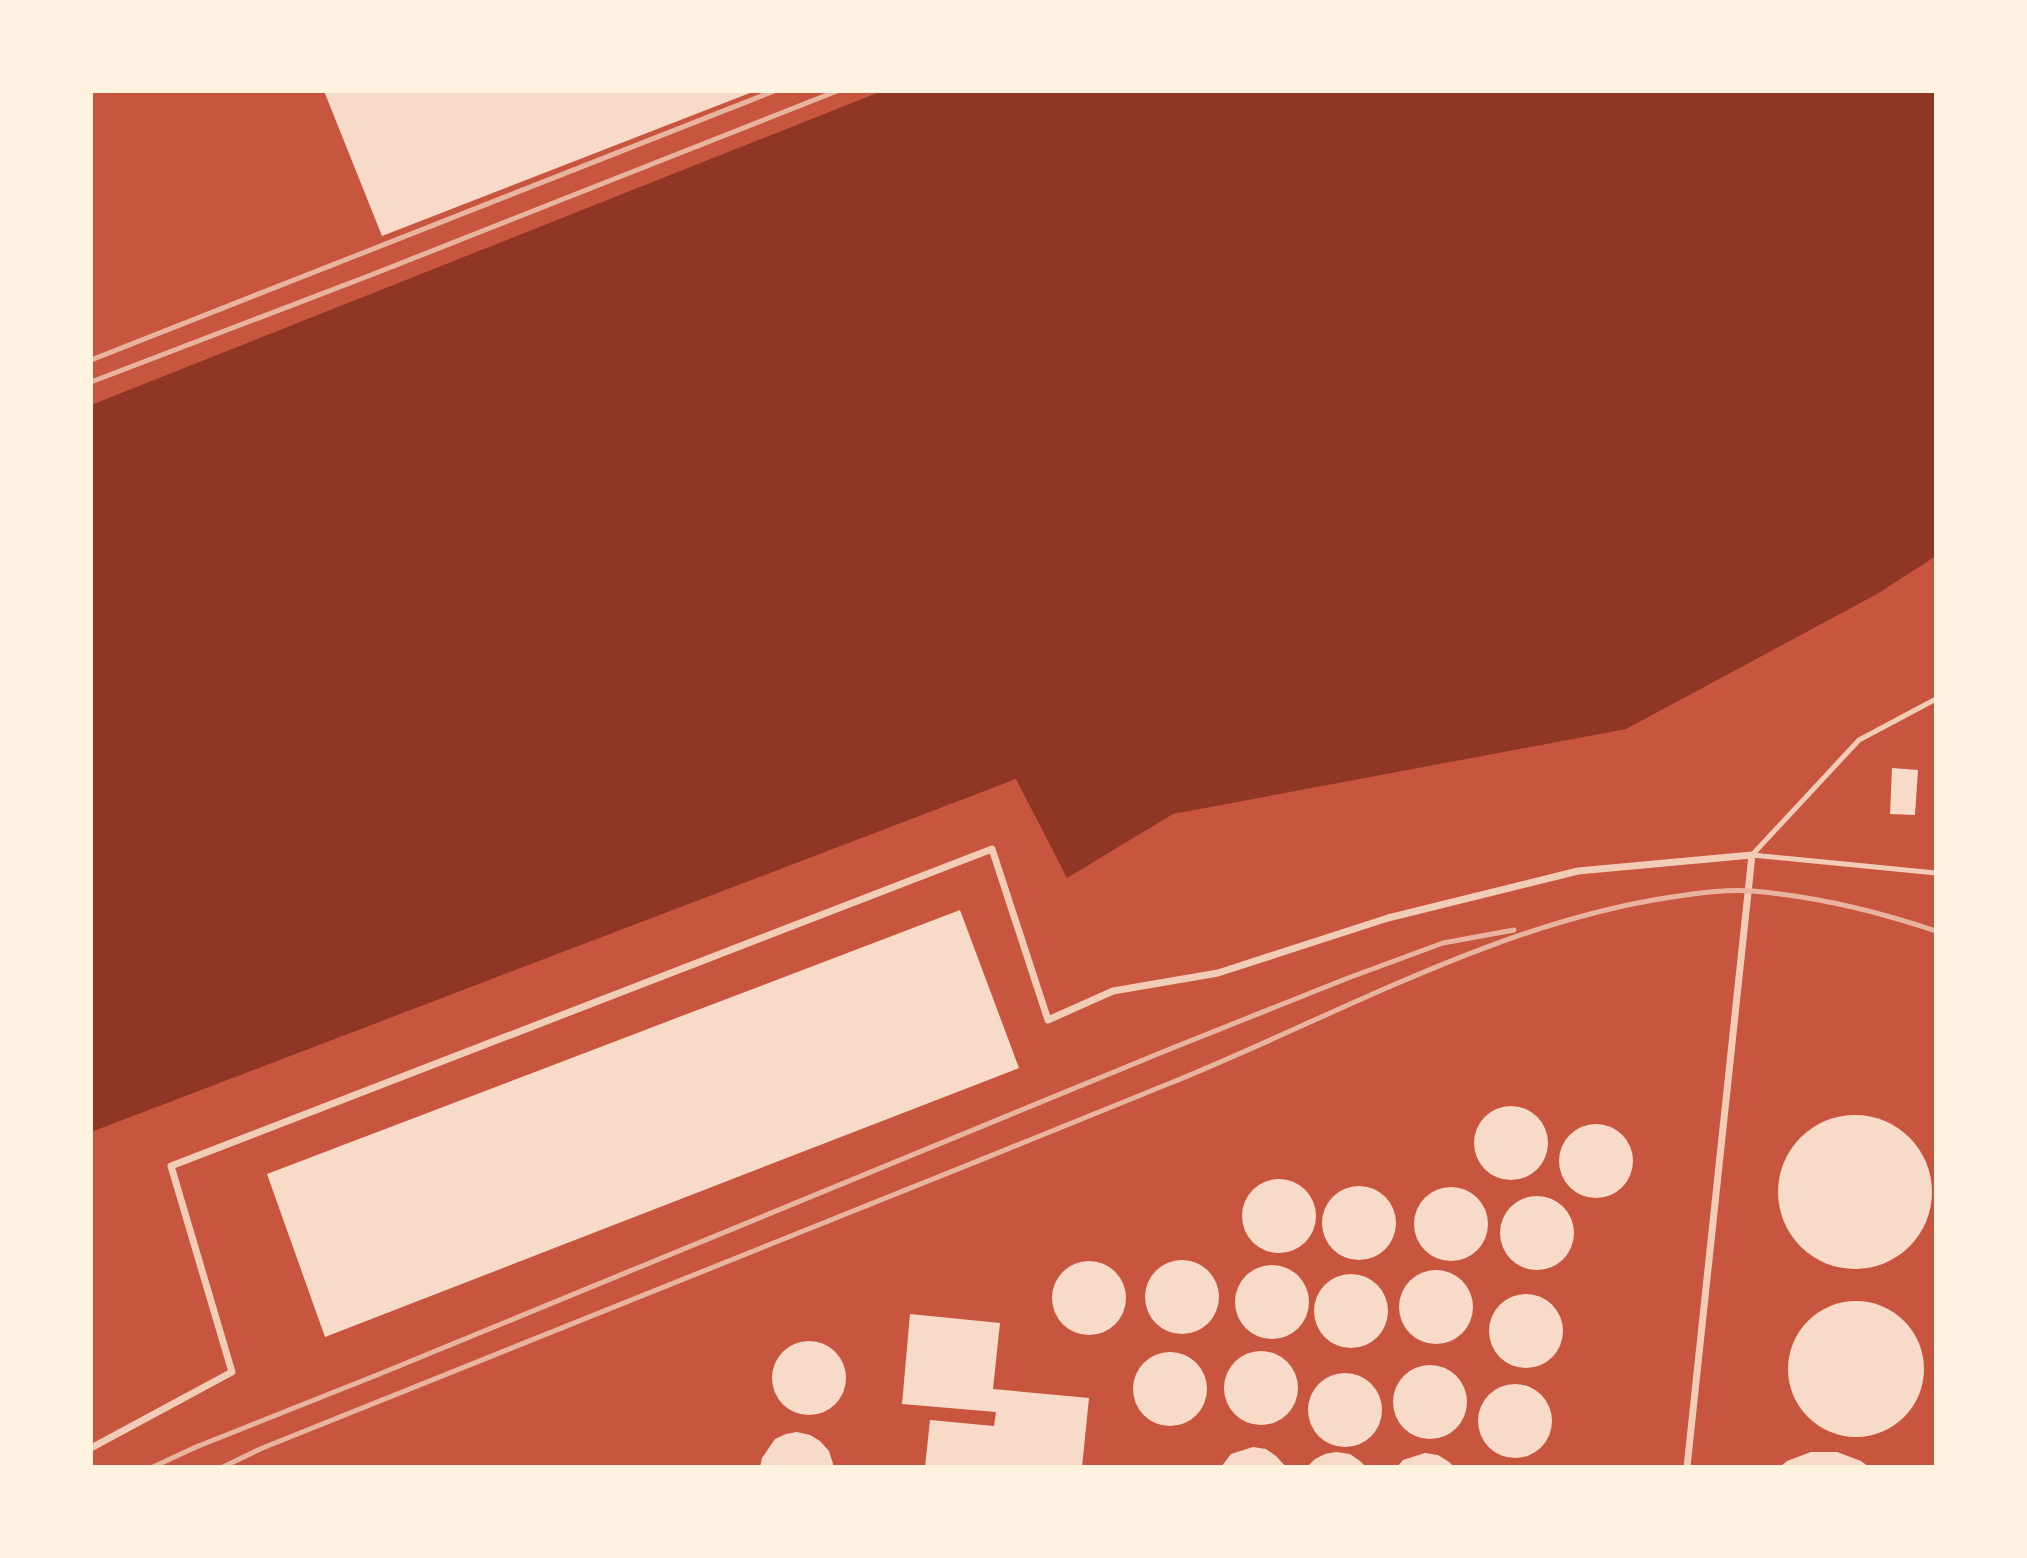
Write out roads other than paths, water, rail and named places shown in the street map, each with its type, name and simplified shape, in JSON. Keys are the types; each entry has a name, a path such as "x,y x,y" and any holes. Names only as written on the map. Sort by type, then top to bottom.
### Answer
{"street":[{"path":"91,1448 232,1372 171,1166 992,849 1048,1020 1113,990 1217,973 1388,918 1578,871 1752,855 1686,1467"}],"lane":[{"path":"1752,855 1859,740 1936,699"},
{"path":"1752,855 1936,873"}],"railway":[{"path":"91,360 774,91"},
{"path":"91,382 837,91"},
{"path":"223,1467 260,1449 1168,1084 1478,950 1542,928 1607,910 1672,897 1743,891 1775,893 1845,905 1936,931"},
{"path":"153,1467 196,1447 1348,978 1443,943 1514,930"}]}
